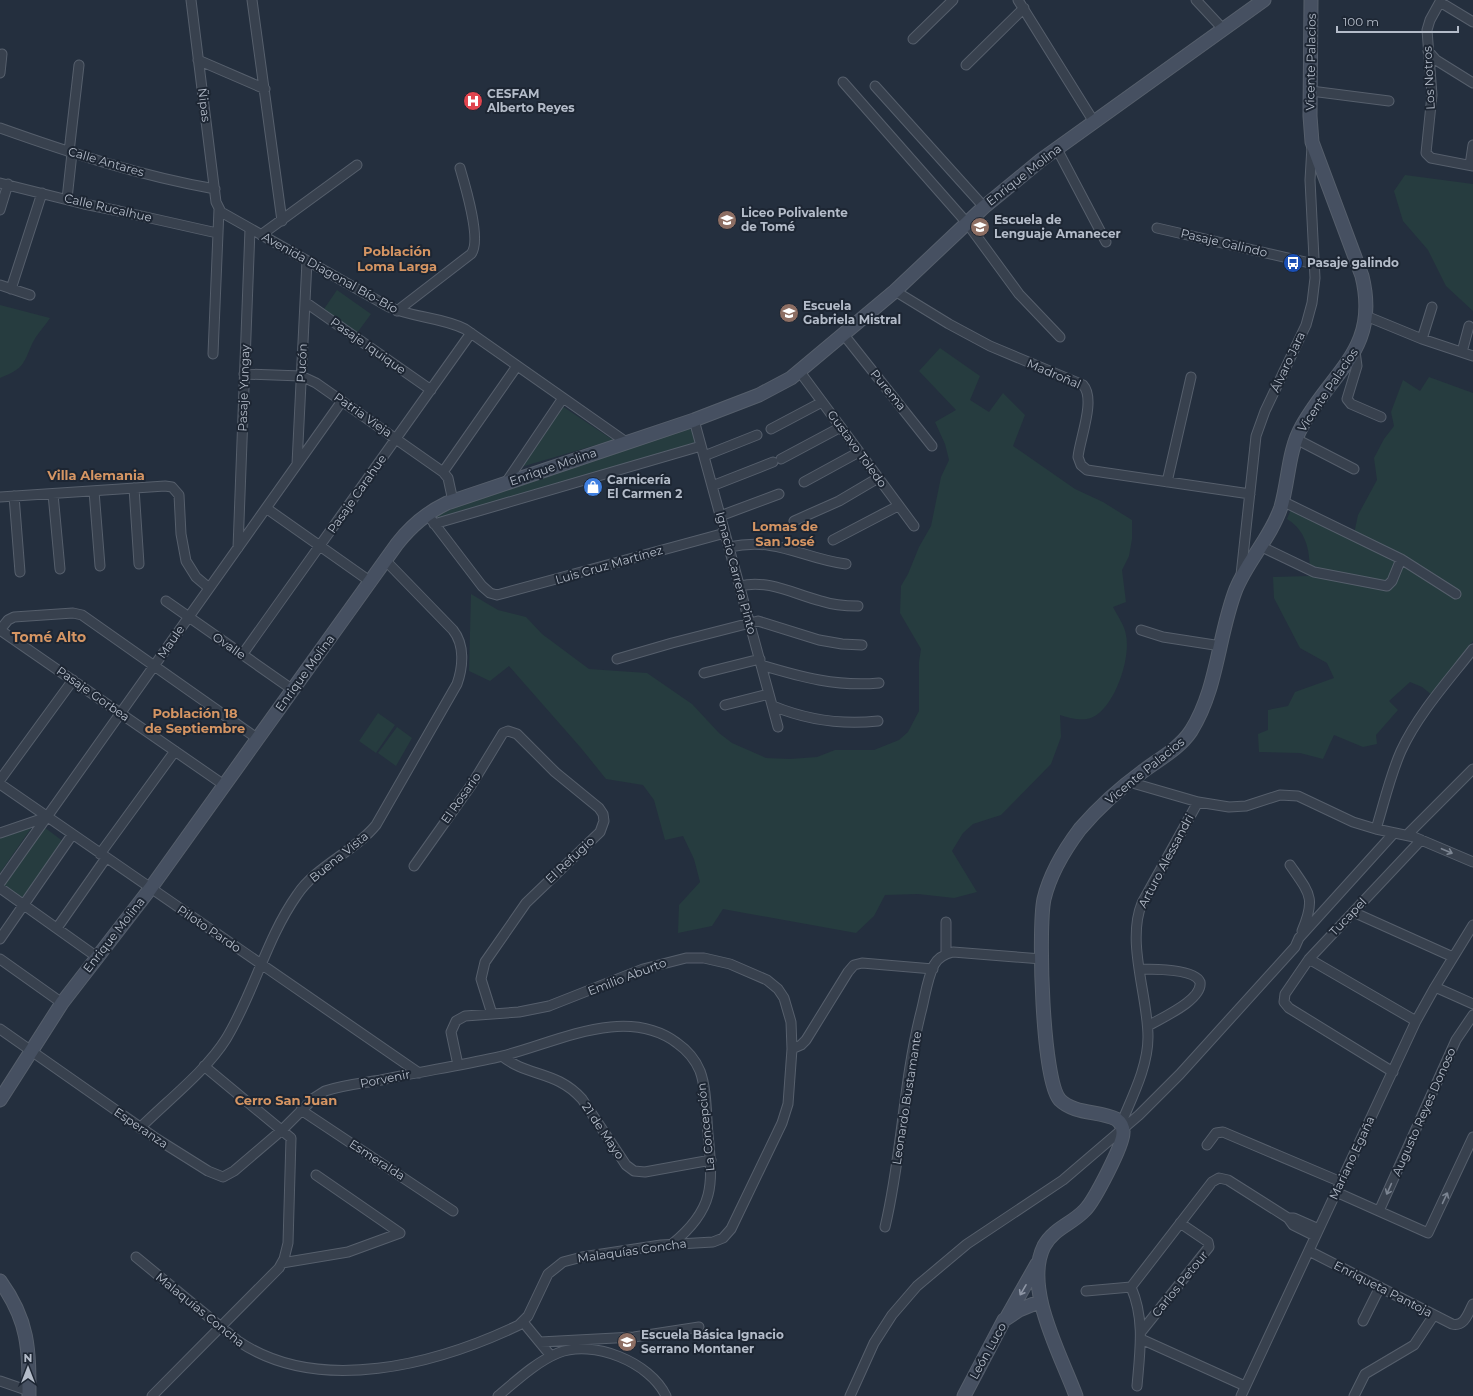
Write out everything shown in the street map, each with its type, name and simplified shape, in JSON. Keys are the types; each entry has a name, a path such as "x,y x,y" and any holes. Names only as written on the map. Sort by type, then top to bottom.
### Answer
{"main road":[{"name":"Enrique Molina","path":"0,1100 62,1003 150,889 407,531 430,519 453,501 694,420 766,392 800,372 895,291 984,207 1057,149 1264,0"},
{"name":"Vicente Palacios","path":"1122,1126 1113,1117 1067,1105 1056,1095 1049,1063 1042,959 1043,909 1046,893 1054,872 1081,828 1093,814 1129,782 1180,745 1190,732 1209,691 1233,598 1240,580 1276,520 1282,502 1289,460 1296,439 1304,423 1355,351 1364,328 1366,299 1362,276 1312,142 1311,0"},
{"path":"1004,1320 1046,1244 1055,1232 1082,1214 1091,1204 1119,1147 1123,1136 1122,1126"},
{"path":"1039,1259 1037,1281 1041,1302 1076,1396"},
{"path":"0,1281 14,1302 24,1324 28,1347 29,1393"},
{"name":"León Luco","path":"964,1396 1004,1320 1018,1310 1041,1302"}],"street":[{"name":"Ñipas","path":"191,0 219,210 213,354"},
{"path":"252,0 266,89 282,221"},
{"path":"913,39 953,0"},
{"path":"1018,0 1094,122"},
{"path":"1196,0 1223,29"},
{"path":"1441,1 1473,22"},
{"name":"Los Notros","path":"1441,1 1428,25 1428,50 1432,95 1426,153 1431,158 1472,165"},
{"path":"966,65 1024,8"},
{"path":"1428,50 1436,60 1473,83"},
{"path":"0,73 2,54"},
{"path":"198,60 266,89"},
{"path":"67,199 79,65"},
{"path":"843,82 967,223 1018,294 1060,337"},
{"path":"875,86 984,207"},
{"path":"1311,91 1389,101"},
{"name":"Calle Antares","path":"0,128 71,153 180,183 215,189"},
{"name":"Álvaro Jara","path":"1240,580 1253,453 1258,427 1309,315 1314,290 1310,180 1312,142"},
{"path":"1472,165 1473,145"},
{"path":"1057,149 1106,242"},
{"path":"261,235 357,165"},
{"path":"397,311 471,254 474,249 472,212 460,168"},
{"path":"0,210 4,184"},
{"name":"Calle Rucalhue","path":"4,184 217,233"},
{"path":"12,289 42,193"},
{"name":"Avenida Diagonal Bío-Bío","path":"219,210 250,229 397,311 444,320 471,333 626,442"},
{"name":"Pasaje Galindo","path":"1157,228 1314,264"},
{"name":"Pasaje Yungay","path":"238,548 250,229"},
{"name":"Pucón","path":"297,464 307,261"},
{"path":"0,285 30,295"},
{"name":"Madroñal","path":"895,291 949,324 990,346 1083,385 1088,391 1089,401 1078,457 1081,465 1087,470 1250,494"},
{"name":"Pasaje Iquique","path":"305,302 431,390"},
{"path":"1422,339 1432,307"},
{"path":"1366,316 1422,339 1473,356"},
{"path":"1462,352 1469,326"},
{"name":"Pasaje Carahue","path":"242,655 471,333"},
{"name":"Purema","path":"844,335 932,446"},
{"path":"1355,351 1357,366 1347,399 1352,404 1381,417"},
{"path":"453,501 448,478 443,472 517,366"},
{"name":"Gustavo Toledo","path":"800,372 914,526"},
{"name":"Patria Vieja","path":"244,374 301,376 313,381 443,472"},
{"path":"1167,482 1192,377"},
{"path":"505,484 563,398"},
{"name":"Maule","path":"0,883 342,401"},
{"path":"771,429 822,402"},
{"name":"Ignacio Carrera Pinto","path":"694,420 778,727"},
{"path":"712,486 777,461 841,428"},
{"path":"704,456 758,435"},
{"path":"1296,439 1354,469"},
{"name":"Enrique Molina","path":"430,519 701,446"},
{"path":"804,482 859,452"},
{"path":"794,521 839,500 878,478"},
{"path":"0,497 165,486 175,489 179,495 181,534 185,556 192,572 209,588"},
{"path":"134,488 139,564"},
{"path":"94,491 100,566"},
{"path":"54,494 60,569"},
{"path":"720,516 779,494"},
{"path":"14,496 20,572"},
{"path":"1282,502 1401,559 1456,594"},
{"path":"833,540 898,506"},
{"path":"266,508 371,582"},
{"name":"Luis Cruz Martínez","path":"430,519 482,586 494,594 508,593 725,533"},
{"path":"729,547 753,544 770,544 846,564"},
{"path":"1260,546 1309,570 1387,586 1392,581 1401,559"},
{"name":"Buena Vista","path":"140,1128 204,1066 218,1050 231,1030 285,916 302,888 365,838 376,825 440,716 458,680 461,650 456,634 386,561"},
{"path":"740,586 750,584 766,585 832,604 858,606"},
{"name":"Ovalle","path":"166,601 293,690"},
{"path":"0,630 8,620 14,617 79,614 258,739"},
{"path":"617,660 672,643 750,622 763,622 819,640 842,644 862,645"},
{"name":"Pasaje Gorbea","path":"0,630 224,785"},
{"path":"1141,630 1163,637 1221,646"},
{"path":"1376,829 1396,762 1406,740 1473,649"},
{"path":"704,673 761,662 824,682 854,684 879,683"},
{"path":"0,780 73,680"},
{"path":"725,705 770,694"},
{"path":"773,706 798,715 825,721 852,723 878,721"},
{"name":"El Rosario","path":"414,866 472,784 503,733 508,731"},
{"name":"El Refugio","path":"492,1014 481,979 485,962 526,903 600,832 604,821 603,814 595,804 555,772 517,734 508,731"},
{"path":"57,928 103,856 175,751"},
{"path":"1407,835 1473,769"},
{"path":"1129,782 1198,802 1220,806 1238,807 1280,795 1292,795 1303,798 1353,822 1376,829 1407,835 1473,862"},
{"name":"Piloto Pardo","path":"0,784 150,889 419,1073"},
{"name":"Arturo Alessandri","path":"1122,1126 1144,1063 1148,1047 1148,1026 1140,969 1137,929 1140,909 1198,802"},
{"path":"0,833 47,817"},
{"name":"Tucapel","path":"850,1396 874,1342 892,1315 917,1286 967,1244 1063,1180 1122,1126 1170,1085 1295,947 1299,938 1394,833"},
{"path":"0,939 72,835"},
{"name":"Tucapel","path":"1393,1072 1289,1008 1284,1000 1286,992 1309,959 1421,840"},
{"path":"1290,865 1299,878 1311,902 1310,914 1299,938"},
{"path":"0,888 97,957"},
{"path":"1353,912 1453,957"},
{"path":"946,922 946,954"},
{"name":"Mariano Egaña","path":"1241,1396 1416,1021 1434,987 1473,925"},
{"path":"792,1049 801,1045 806,1040 848,972 854,965 866,963 933,969 937,961 946,954 959,952 1042,959"},
{"path":"0,958 62,1003"},
{"name":"Emilio Aburto","path":"458,1065 452,1036 454,1024 465,1016 519,1012 549,1006 656,965 680,958 704,958 730,964 750,971 767,980 778,989 784,998 789,1015 792,1049"},
{"path":"1309,959 1416,1021"},
{"name":"Leonardo Bustamante","path":"885,1227 892,1190 910,1063 933,969"},
{"path":"1140,969 1157,969 1193,975 1200,982 1200,988 1192,999 1148,1026"},
{"path":"1434,987 1473,1004"},
{"name":"Augusto Reyes Donoso","path":"1379,1211 1456,1040 1473,1016"},
{"name":"La Concepción","path":"502,1056 562,1037 599,1029 638,1027 653,1030 666,1036 687,1051 695,1061 700,1072 711,1160 710,1188 704,1208 690,1227 672,1244"},
{"name":"Esperanza","path":"0,1029 140,1128 201,1166 223,1177 234,1171 282,1130"},
{"name":"Malaquías Concha","path":"136,1257 221,1328 248,1348 271,1359 313,1369 345,1370 395,1367 426,1360 515,1327 523,1322 531,1310 546,1278 559,1264 582,1257 672,1244 713,1242 723,1238 732,1229 784,1118 789,1095 792,1049"},
{"name":"Porvenir","path":"282,1130 314,1098 325,1091 502,1056"},
{"name":"21 de Mayo","path":"502,1056 515,1064 552,1077 573,1090 582,1099 626,1165 632,1170 645,1172 711,1160"},
{"path":"152,1396 221,1328 282,1264 288,1243 293,1143 290,1136 204,1066"},
{"name":"Esmeralda","path":"301,1110 453,1211"},
{"path":"1207,1145 1216,1133 1223,1132 1341,1182"},
{"path":"1336,1192 1428,1233 1473,1136"},
{"path":"282,1264 348,1252 400,1233 316,1175"},
{"path":"1086,1291 1131,1287 1212,1182 1219,1178 1228,1180 1288,1218 1293,1226 1317,1233"},
{"name":"Carlos Petour","path":"1141,1336 1209,1248 1208,1242 1180,1222"},
{"name":"Enriqueta Pantoja","path":"1309,1251 1452,1324 1459,1324 1464,1321 1473,1304"},
{"name":"Carlos Petour","path":"1131,1287 1138,1306 1141,1336 1137,1386"},
{"path":"1363,1321 1380,1287"},
{"path":"1354,1396 1365,1374 1414,1345 1434,1315"},
{"path":"523,1322 552,1356"},
{"path":"540,1342 634,1337 699,1327"},
{"path":"1141,1336 1245,1386"},
{"path":"564,1340 565,1351"},
{"path":"498,1396 552,1356 565,1351 578,1349 602,1352 625,1359 659,1384 666,1396"},
{"path":"0,1381 29,1393"}],"green space":[{"path":"1405,175 1473,184 1473,311 1446,286 1428,250 1403,221 1394,191"},
{"path":"337,290 371,314 357,333 324,309"},
{"path":"0,305 50,318 38,334 21,366 13,372 0,378"},
{"path":"940,348 980,376 970,400 989,412 1003,393 1025,415 1013,446 1075,489 1103,502 1132,520 1132,539 1129,556 1122,570 1126,602 1113,607 1124,628 1127,645 1124,668 1120,680 1108,703 1093,717 1081,719 1060,715 1061,737 1051,764 1001,815 973,824 963,833 952,851 977,892 954,898 918,894 885,895 874,916 856,933 723,909 712,926 678,933 679,905 700,882 694,859 683,836 665,840 654,800 643,785 606,779 581,748 509,666 490,681 469,671 471,594 498,610 526,617 542,634 589,669 647,673 692,704 719,733 732,743 766,758 790,759 817,757 835,750 874,750 899,740 908,732 919,711 919,662 921,649 900,613 901,586 908,574 919,547 931,526 941,477 949,460 945,444 935,422 956,410 919,371"},
{"path":"1429,377 1473,393 1473,641 1432,695 1422,687 1410,682 1389,701 1398,710 1376,735 1377,744 1363,747 1334,735 1323,759 1300,753 1259,752 1258,734 1268,730 1268,710 1288,706 1295,692 1334,678 1327,663 1300,648 1274,598 1273,577 1310,576 1308,551 1304,537 1294,524 1287,519 1292,507 1354,534 1358,515 1377,480 1374,458 1384,439 1394,426 1391,412 1403,380 1420,391"},
{"path":"562,406 613,440 521,467"},
{"path":"686,428 692,430 696,441 693,446 438,520 436,514"},
{"path":"378,713 395,725 376,753 359,741"},
{"path":"397,727 412,738 396,766 378,753"},
{"path":"34,824 0,873 0,837"},
{"path":"44,827 64,842 23,901 1,884"}],"place":[{"name":"CESFAM Alberto Reyes","path":"473,101"},
{"name":"Liceo Polivalente de Tomé","path":"727,220"},
{"name":"Escuela de Lenguaje Amanecer","path":"980,227"},
{"name":"Pasaje galindo","path":"1293,263"},
{"name":"Escuela Gabriela Mistral","path":"789,313"},
{"name":"Carnicería El Carmen 2","path":"593,487"},
{"name":"Escuela Básica Ignacio Serrano Montaner","path":"627,1342"}],"district":[{"name":"Población Loma Larga","path":"397,258"},
{"name":"Villa Alemania","path":"96,475"},
{"name":"Lomas de San José","path":"785,534"},
{"name":"Tomé Alto","path":"49,637"},
{"name":"Población 18 de Septiembre","path":"195,720"},
{"name":"Cerro San Juan","path":"286,1100"}]}
